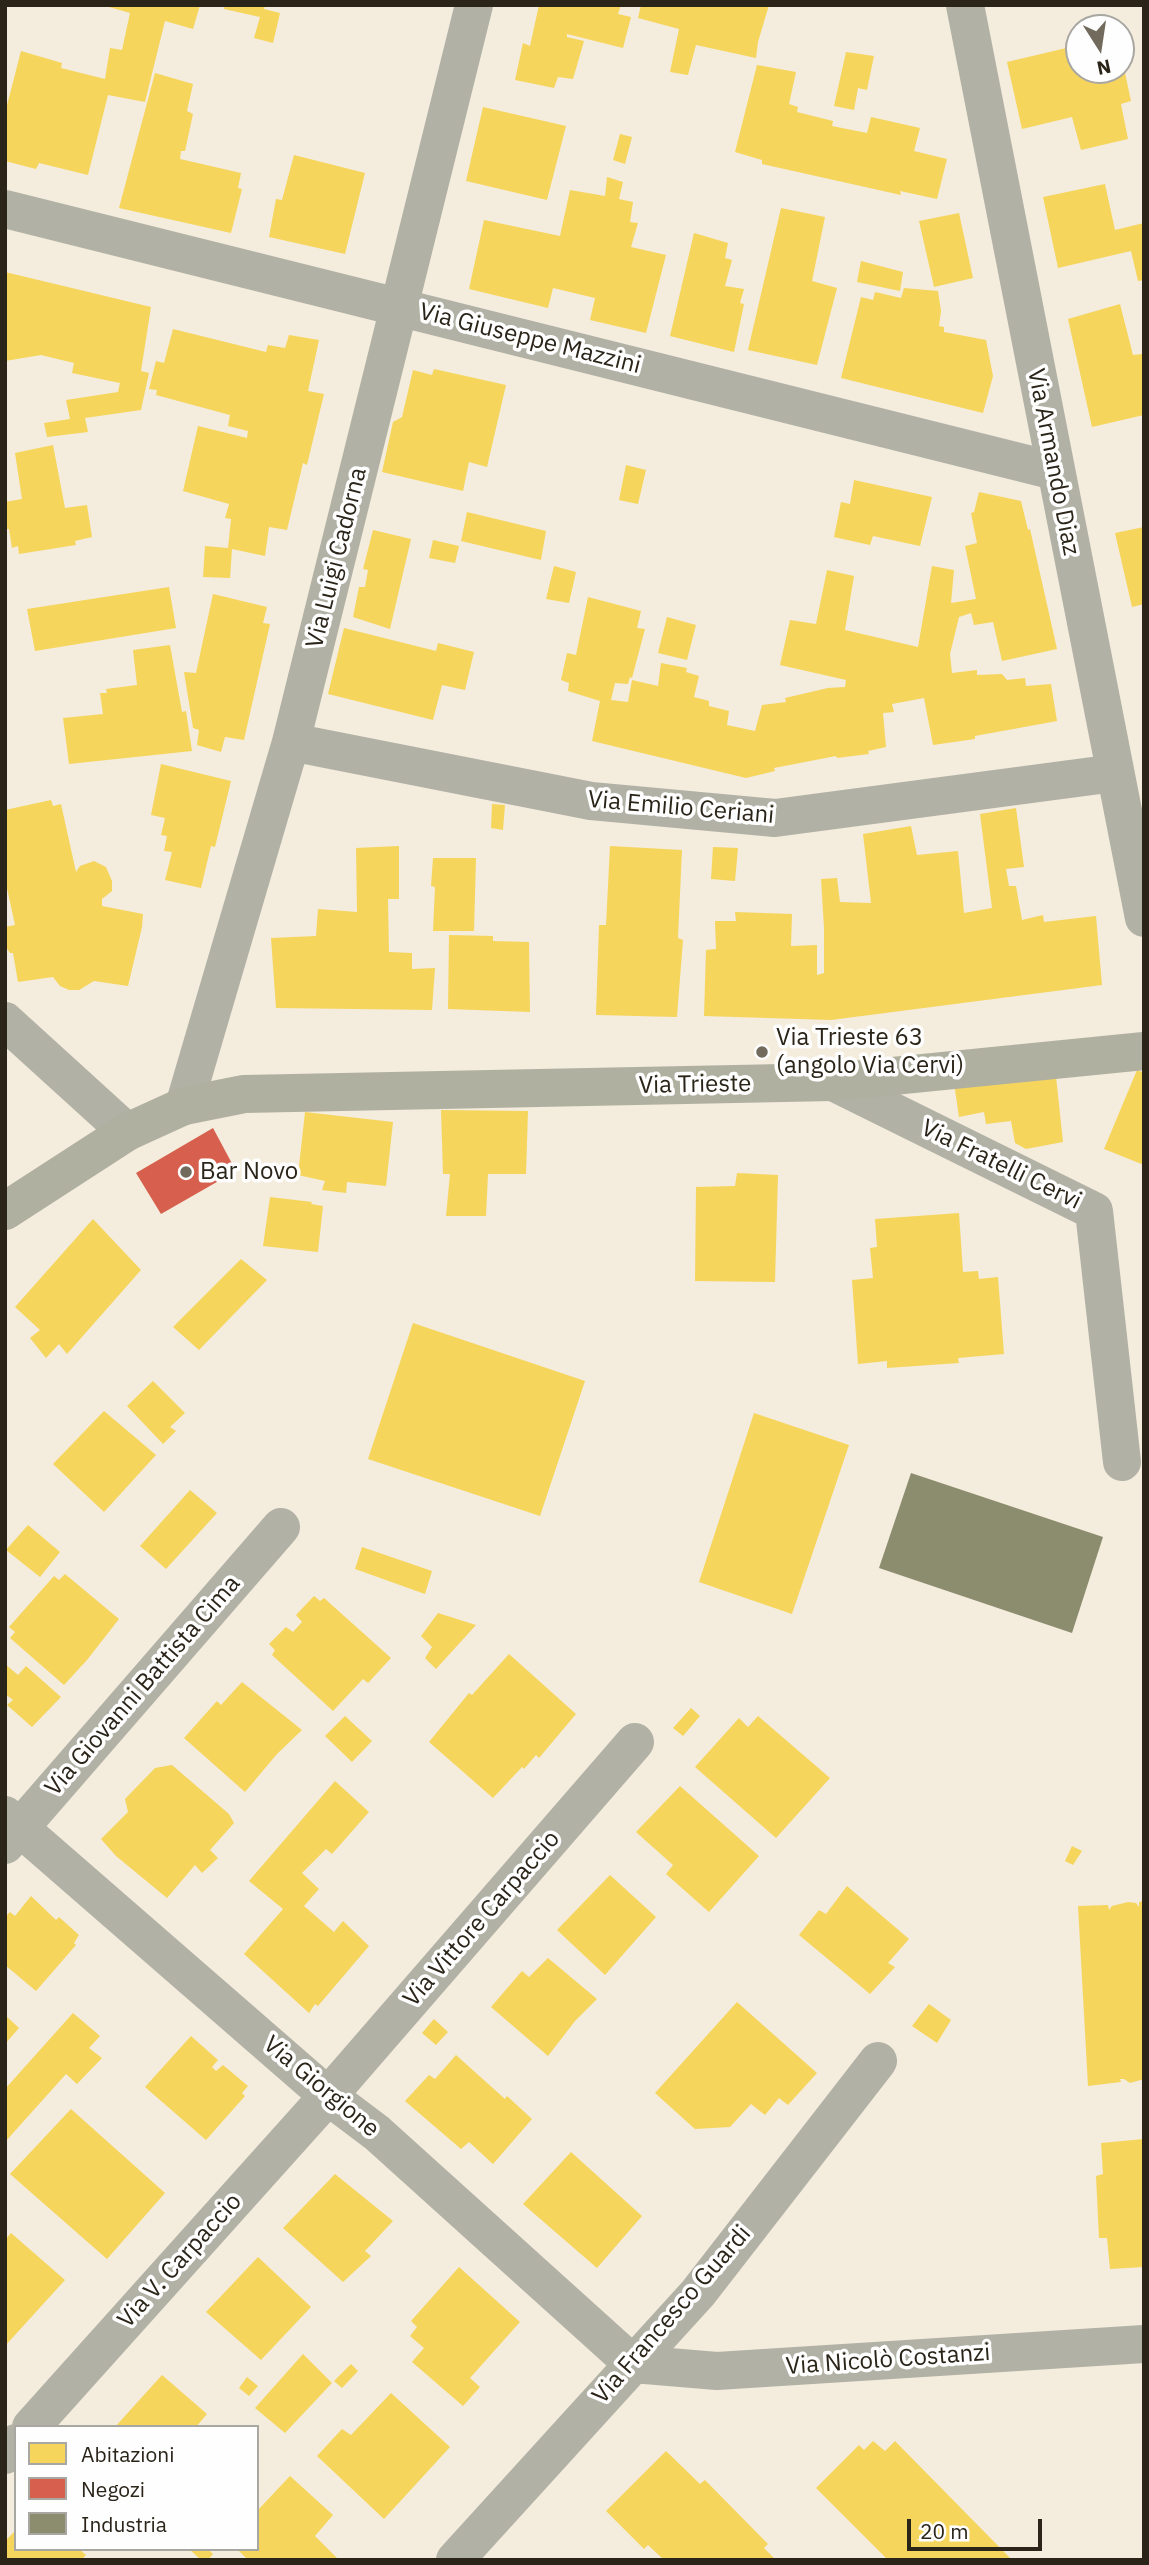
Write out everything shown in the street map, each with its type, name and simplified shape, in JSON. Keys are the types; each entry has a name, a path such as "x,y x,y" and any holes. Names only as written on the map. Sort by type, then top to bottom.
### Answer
{"street":[{"name":"Via Luigi Cadorna","path":"184,1106 291,742 474,5"},
{"name":"Via Armando Diaz","path":"965,5 1144,918"},
{"name":"Via Giuseppe Mazzini","path":"5,209 1055,471"},
{"name":"Via Emilio Ceriani","path":"291,742 591,801 775,818 1115,773"},
{"path":"5,1021 127,1132"},
{"name":"Via Trieste","path":"5,1211 127,1132 184,1106 244,1094 833,1082 1144,1051"},
{"name":"Via Fratelli Cervi","path":"833,1082 1094,1211 1122,1462"},
{"name":"Via Giovanni Battista Cima","path":"10,1829 281,1527"},
{"name":"Via Vittore Carpaccio","path":"328,2096 635,1742"},
{"name":"Via Giorgione","path":"10,1829 328,2096 377,2133 633,2364"},
{"name":"Via Francesco Guardi","path":"455,2560 698,2293 878,2061"},
{"name":"Via V. Carpaccio","path":"33,2425 328,2096"},
{"name":"Via Nicolò Costanzi","path":"633,2364 717,2371 1144,2344"}],"building: Abitazioni":[{"path":"102,5 200,5 193,29 165,21 145,102 108,95 88,175 39,163 36,169 5,161 5,113 21,51 62,63 61,68 105,79 110,48 122,50 130,13"},
{"path":"225,5 265,5 264,9 280,13 273,43 254,38 260,17 224,9"},
{"path":"539,5 621,5 618,14 631,17 623,48 567,34 567,37 584,41 573,79 558,77 554,88 515,80 523,43 530,46"},
{"path":"641,5 769,5 756,58 696,45 688,75 670,72 679,29 638,18"},
{"path":"1065,48 1065,84 1127,84 1131,101 1121,104 1128,139 1081,150 1072,117 1022,129 1007,62"},
{"path":"846,52 874,56 867,90 858,88 854,110 834,106"},
{"path":"757,65 796,72 789,104 798,107 797,112 833,121 832,126 867,133 871,117 920,128 914,151 947,159 937,199 900,191 901,195 762,164 762,160 735,152"},
{"path":"155,73 193,84 187,111 193,114 185,151 181,151 180,159 241,173 238,188 242,189 231,233 119,208"},
{"path":"483,107 566,126 547,200 466,181"},
{"path":"620,134 632,137 625,164 613,160"},
{"path":"294,155 365,173 345,254 269,237 276,199 282,200"},
{"path":"607,177 623,182 619,199 633,202 630,222 638,223 631,247 666,255 646,333 590,320 595,298 553,288 548,308 469,289 484,220 560,236 570,190 605,196"},
{"path":"1105,184 1115,230 1144,223 1144,280 1138,281 1131,251 1058,268 1043,197"},
{"path":"781,208 825,217 812,281 837,288 817,365 748,350"},
{"path":"959,213 973,278 934,287 919,221"},
{"path":"694,233 728,243 725,258 732,260 725,286 744,289 740,303 744,304 734,352 670,336"},
{"path":"861,261 903,272 900,291 857,282"},
{"path":"5,272 151,307 141,371 149,373 141,410 85,418 88,432 47,437 44,423 70,419 66,400 118,392 120,383 72,373 74,363 41,355 5,361"},
{"path":"904,288 938,291 941,311 939,326 944,327 944,332 986,340 993,376 983,413 841,378 861,297 873,300 875,292 901,298"},
{"path":"1120,304 1133,355 1142,354 1144,415 1092,427 1068,319"},
{"path":"173,329 266,352 268,345 285,348 289,335 319,340 308,391 324,394 307,465 303,463 287,530 269,527 265,556 232,549 230,578 203,577 205,546 228,548 231,519 225,518 229,504 183,491 198,426 247,438 248,431 228,426 230,415 156,395 157,390 149,389 156,361 164,363"},
{"path":"434,369 506,385 487,467 469,462 463,491 382,472 393,422 402,417 413,370 432,375"},
{"path":"53,445 65,508 87,505 92,537 75,541 76,545 19,554 18,546 12,548 9,529 5,529 5,502 22,499 15,453"},
{"path":"626,465 646,470 638,504 619,500"},
{"path":"854,480 932,497 920,546 873,536 870,545 834,537 841,502 850,504"},
{"path":"979,492 1021,501 1028,530 1030,529 1057,649 1002,661 993,622 974,625 971,613 959,617 950,654 952,673 977,670 977,675 1002,674 1007,680 1025,678 1026,686 1051,684 1057,721 933,745 924,698 892,704 894,712 883,713 886,747 868,751 869,754 836,756 774,768 775,771 746,778 592,741 600,701 568,691 569,683 561,680 567,653 576,655 588,597 641,611 637,628 645,629 632,678 630,677 628,684 615,683 611,700 628,702 632,680 658,686 661,663 687,668 686,672 699,676 694,697 709,701 709,706 729,711 727,725 755,731 762,705 786,702 785,698 828,688 845,687 846,680 780,665 790,620 816,624 827,570 854,576 845,630 918,647 932,566 954,570 951,603 976,599 965,546 977,543 971,513 974,512"},
{"path":"467,512 546,531 541,560 461,541"},
{"path":"1144,527 1144,604 1132,607 1115,533"},
{"path":"373,530 411,539 390,629 353,617 359,587 365,587 368,570 363,569"},
{"path":"433,540 459,546 455,563 429,558"},
{"path":"554,566 576,572 569,603 546,599"},
{"path":"169,587 176,628 35,651 27,609"},
{"path":"213,594 267,607 263,623 270,624 244,740 225,737 221,752 197,745 199,730 193,728 184,672 196,673"},
{"path":"667,617 696,625 687,660 658,653"},
{"path":"344,628 436,651 438,643 474,652 465,690 442,685 433,720 328,694"},
{"path":"170,645 182,712 186,711 192,751 69,764 63,718 103,714 100,693 107,693 106,689 137,685 133,650"},
{"path":"161,764 231,781 215,847 211,846 201,888 165,880 172,852 164,851 167,836 161,835 165,818 151,815"},
{"path":"51,800 53,806 61,804 76,872 80,866 94,861 106,867 112,881 112,891 102,899 102,906 143,914 128,986 94,981 79,990 69,990 60,986 53,977 18,982 13,953 5,946 5,927 15,925 5,879 5,810"},
{"path":"492,804 505,805 503,830 491,828"},
{"path":"1016,808 1024,867 1006,869 1009,886 1016,886 1022,920 1043,915 1044,922 1096,916 1102,985 831,1020 704,1016 706,950 716,949 715,921 736,921 735,912 792,914 791,946 817,945 817,975 824,973 821,879 837,878 840,902 871,903 863,834 911,826 917,855 958,851 964,913 992,908 980,814"},
{"path":"399,846 399,899 388,899 389,952 412,953 412,969 435,968 432,1010 276,1008 271,938 316,936 318,909 357,912 356,848"},
{"path":"610,846 682,850 678,938 683,940 677,1017 596,1015 599,925 606,925"},
{"path":"713,847 738,848 735,881 711,879"},
{"path":"433,858 476,858 474,931 433,931"},
{"path":"449,935 493,936 493,941 529,942 530,1012 448,1009"},
{"path":"1137,1070 1144,1073 1144,1165 1104,1149"},
{"path":"1056,1076 1063,1142 1026,1149 1015,1143 1011,1121 986,1124 984,1112 959,1117 954,1083"},
{"path":"441,1110 528,1111 526,1174 488,1174 486,1216 446,1216 450,1174 443,1174"},
{"path":"305,1112 393,1122 386,1186 347,1182 346,1193 322,1190 325,1181 298,1175"},
{"path":"737,1173 778,1175 775,1282 695,1281 696,1187 735,1186"},
{"path":"270,1197 312,1202 311,1204 323,1206 318,1252 263,1246"},
{"path":"959,1213 963,1272 978,1271 979,1279 998,1277 1004,1354 958,1358 959,1363 887,1368 887,1361 858,1364 852,1280 873,1278 870,1248 877,1247 875,1219"},
{"path":"93,1219 141,1270 67,1354 59,1344 46,1358 30,1338 40,1330 15,1307"},
{"path":"241,1259 267,1280 199,1350 173,1327"},
{"path":"413,1323 585,1381 540,1516 368,1459"},
{"path":"153,1381 185,1413 170,1427 176,1431 163,1444 127,1406"},
{"path":"104,1411 156,1455 104,1512 53,1464"},
{"path":"754,1413 849,1445 792,1614 699,1582"},
{"path":"190,1490 217,1513 166,1569 140,1546"},
{"path":"28,1525 60,1552 40,1577 6,1550"},
{"path":"362,1547 432,1571 425,1594 355,1569"},
{"path":"65,1574 119,1619 64,1685 10,1638 15,1632 9,1627 54,1576 59,1580"},
{"path":"314,1596 320,1601 324,1598 391,1658 368,1683 363,1679 333,1711 272,1655 275,1650 269,1644 286,1627 293,1632 302,1622 296,1615"},
{"path":"438,1613 476,1625 436,1669 425,1658 432,1647 421,1636"},
{"path":"509,1654 576,1714 539,1758 536,1755 524,1769 522,1767 493,1798 429,1742 469,1693 472,1695"},
{"path":"5,1664 18,1675 26,1666 61,1697 32,1727 7,1705 13,1700 5,1694"},
{"path":"242,1682 302,1730 277,1754 245,1792 184,1738 217,1701 221,1705"},
{"path":"691,1708 700,1716 683,1736 673,1728"},
{"path":"345,1716 372,1741 352,1762 325,1736"},
{"path":"758,1716 830,1778 776,1838 695,1767 739,1718 748,1727"},
{"path":"172,1765 229,1814 234,1823 210,1850 218,1858 202,1873 195,1865 167,1898 116,1856 101,1839 128,1812 125,1799 155,1768"},
{"path":"335,1781 369,1812 332,1854 326,1849 302,1873 319,1889 304,1906 334,1932 343,1921 369,1946 309,2013 244,1954 283,1909 249,1881"},
{"path":"680,1786 759,1856 709,1912 666,1874 673,1865 636,1832"},
{"path":"1072,1846 1082,1851 1073,1865 1065,1861"},
{"path":"610,1875 656,1917 605,1975 557,1930"},
{"path":"847,1886 909,1939 888,1963 895,1967 870,1994 799,1935 819,1910 826,1914"},
{"path":"31,1896 56,1920 59,1917 79,1935 74,1943 76,1945 36,1991 5,1965 5,1917 10,1912 15,1916"},
{"path":"1144,1901 1144,2079 1130,2083 1120,2079 1121,2082 1088,2086 1078,1906 1108,1905 1109,1910 1112,1906 1128,1902 1136,1903 1139,1907 1139,1902"},
{"path":"548,1958 597,1999 575,2021 548,2056 491,2007 522,1971 529,1977"},
{"path":"737,2002 817,2073 788,2105 779,2098 765,2115 751,2104 730,2127 695,2129 655,2093"},
{"path":"929,2004 951,2020 937,2043 912,2026"},
{"path":"73,2013 100,2036 89,2048 102,2058 77,2084 66,2074 5,2142 5,2089"},
{"path":"5,2015 19,2028 5,2044"},
{"path":"434,2019 448,2032 436,2045 422,2033"},
{"path":"191,2036 218,2060 212,2067 216,2071 223,2065 248,2086 242,2093 245,2096 206,2140 145,2087"},
{"path":"456,2055 532,2119 493,2164 469,2142 461,2149 405,2101 429,2075 435,2079"},
{"path":"71,2109 165,2193 107,2259 10,2174"},
{"path":"1144,2139 1144,2267 1110,2269 1107,2238 1099,2238 1096,2176 1103,2174 1101,2143"},
{"path":"571,2152 642,2216 597,2268 523,2204"},
{"path":"335,2174 393,2221 365,2251 371,2256 343,2282 283,2228"},
{"path":"11,2233 65,2280 5,2346 5,2240"},
{"path":"258,2257 311,2307 261,2360 206,2312"},
{"path":"459,2267 520,2322 470,2378 480,2387 463,2406 412,2362 424,2348 410,2336 417,2327 411,2321"},
{"path":"303,2354 332,2383 285,2433 255,2408"},
{"path":"351,2364 358,2371 342,2388 334,2381"},
{"path":"162,2375 207,2414 198,2425 117,2425"},
{"path":"247,2377 258,2386 249,2396 239,2388"},
{"path":"391,2393 450,2447 384,2519 317,2456 342,2429 351,2435"},
{"path":"873,2441 885,2451 895,2441 1012,2560 888,2560 816,2488 859,2445 864,2450"},
{"path":"666,2451 700,2484 705,2480 768,2544 764,2548 776,2560 664,2560 648,2545 644,2549 606,2511"},
{"path":"290,2476 333,2515 315,2536 339,2560 248,2560 239,2551 259,2551 259,2509"},
{"path":"14,2532 14,2551 81,2551 86,2555 81,2560 5,2560 5,2541"},
{"path":"191,2551 210,2551 213,2554 208,2560 201,2560"}],"building: Negozi":[{"name":"Bar Novo","path":"213,1128 236,1171 161,1214 136,1173"}],"building: Industria":[{"path":"911,1473 1103,1537 1072,1633 879,1568"}],"place":[{"name":"Via Trieste 63 (angolo Via Cervi)","path":"762,1052"},
{"name":"Bar Novo","path":"186,1172"}]}
